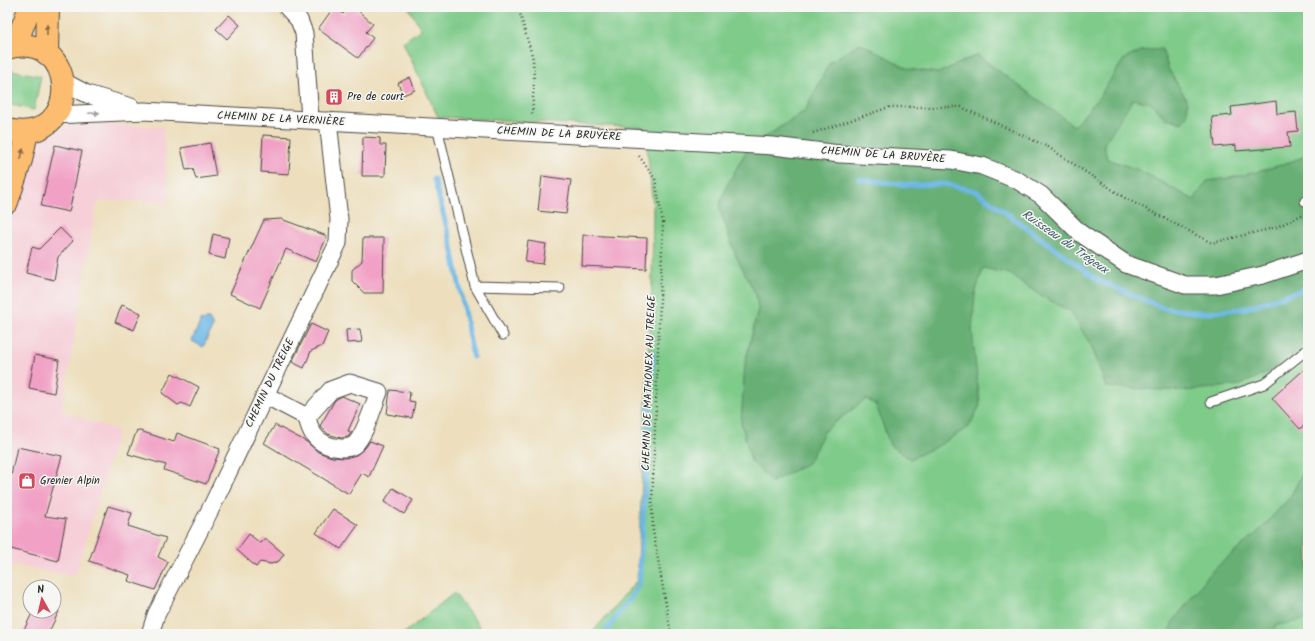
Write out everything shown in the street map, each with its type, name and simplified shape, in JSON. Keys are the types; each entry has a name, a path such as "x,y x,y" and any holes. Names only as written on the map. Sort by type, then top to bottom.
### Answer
{"main road":[{"path":"7,202 21,160 17,131 40,128 51,120 60,109 64,96 64,82 62,73 56,62 37,48 26,46 11,47 30,7"},
{"path":"47,54 48,7"}],"street":[{"path":"287,7 299,20 304,33 310,119"},
{"name":"CHEMIN DE LA VERNIÈRE","path":"64,82 87,94 144,111"},
{"name":"CHEMIN DE LA VERNIÈRE","path":"55,115 144,111 418,126"},
{"name":"CHEMIN DU TREIGE","path":"150,634 156,615 211,508 338,243 339,219 328,121"},
{"name":"CHEMIN DE LA BRUYÈRE","path":"418,126 773,146 840,154 951,160 982,166 1017,180 1041,195 1080,233 1126,264 1185,285 1216,285 1263,275 1308,260"},
{"path":"265,395 306,417"}],"lane":[{"path":"437,127 475,286 503,335"},
{"path":"475,286 560,288"},
{"path":"1211,402 1264,384 1308,349"}],"path":[{"path":"518,7 533,59 534,79 532,132"},
{"path":"809,134 890,107 961,107 1048,147 1125,198 1212,243 1277,227 1308,212"},
{"name":"CHEMIN DE MATHONEX AU TREIGE","path":"633,138 636,150 654,179 663,223 652,504 653,531 670,634"}],"shaded area":[{"path":"90,124 163,127 169,201 99,201 95,213 62,411 118,431 75,577 7,564 7,135 37,142 67,125"}],"green space":[{"path":"408,7 1308,7 1308,634 591,634 637,580 652,283 653,207 645,128 438,117 403,42 421,29"},
{"path":"860,43 909,69 938,73 977,55 1074,126 1097,100 1124,59 1141,51 1162,49 1169,70 1188,102 1187,115 1182,123 1165,118 1151,103 1133,99 1104,144 1107,159 1139,170 1194,200 1207,181 1259,171 1308,155 1308,344 1301,347 1273,370 1240,385 1183,391 1106,387 1092,347 1070,311 1038,294 1010,274 983,268 975,294 972,331 980,405 969,427 938,446 910,459 890,445 876,405 866,399 825,430 808,463 772,482 751,461 741,422 745,363 758,309 756,295 736,256 719,207 726,187 748,148 805,111 830,62"},
{"path":"7,69 41,76 34,110 7,104"},
{"path":"1308,463 1308,619 1278,625 1267,634 1170,634 1172,623 1211,572 1258,532 1290,497"},
{"path":"454,593 485,634 403,634"}],"water":[{"path":"209,319 213,326 203,347 192,341 201,320 204,321"}],"building":[{"path":"334,7 343,14 348,7 354,7 373,24 366,32 373,38 358,58 318,29"},
{"path":"229,15 240,25 227,39 216,29"},
{"path":"410,77 415,90 403,95 398,83"},
{"path":"1276,101 1277,114 1296,112 1298,131 1288,132 1290,147 1236,151 1236,145 1215,147 1212,117 1232,115 1231,107"},
{"path":"263,135 291,137 289,174 261,172"},
{"path":"363,137 380,138 380,145 386,145 385,176 362,176"},
{"path":"210,143 216,176 196,179 193,169 186,170 181,148"},
{"path":"55,145 82,151 69,212 41,206"},
{"path":"542,176 571,180 566,214 538,211"},
{"path":"281,219 327,236 316,262 286,249 260,308 230,294 264,220"},
{"path":"60,228 73,241 58,257 54,280 26,273 32,247 39,249"},
{"path":"213,234 229,238 225,259 209,255"},
{"path":"583,235 647,238 646,269 582,266"},
{"path":"363,238 384,238 383,293 364,293 352,281 352,270 362,261"},
{"path":"528,241 546,244 543,264 525,262"},
{"path":"122,305 141,313 134,330 115,322"},
{"path":"311,324 328,332 322,346 311,351 304,368 292,362"},
{"path":"360,329 362,342 347,343 346,330"},
{"path":"35,355 59,360 54,393 29,388"},
{"path":"1308,366 1308,422 1300,429 1272,398"},
{"path":"172,373 199,387 190,407 182,403 178,405 162,393"},
{"path":"390,390 410,392 409,401 415,402 412,418 387,414"},
{"path":"342,396 360,404 348,431 352,432 348,437 341,438 328,434 320,426 335,400"},
{"path":"275,425 307,442 318,452 332,457 345,458 356,455 365,448 370,441 383,446 369,477 362,473 349,494 264,443"},
{"path":"137,430 174,442 177,433 220,449 206,484 164,470 166,465 128,454"},
{"path":"17,447 62,456 45,516 66,519 58,561 7,548 7,495"},
{"path":"393,488 413,500 404,514 384,502"},
{"path":"108,506 132,513 128,526 166,538 158,557 168,562 155,590 128,581 130,575 89,561"},
{"path":"333,509 358,525 341,549 316,533"},
{"path":"249,534 260,543 265,538 284,554 279,561 271,564 260,562 256,567 237,550"},
{"path":"29,619 55,619 48,634 22,634"}],"waterway":[{"path":"434,179 452,247 473,357"},
{"name":"Ruisseau du Trégeux","path":"859,179 907,185 945,184 976,191 1098,280 1163,308 1204,313 1246,308 1308,288"},
{"path":"604,634 639,586 653,354"}],"place":[{"name":"Pre de court","path":"334,97"},
{"name":"Grenier Alpin","path":"27,481"}]}
